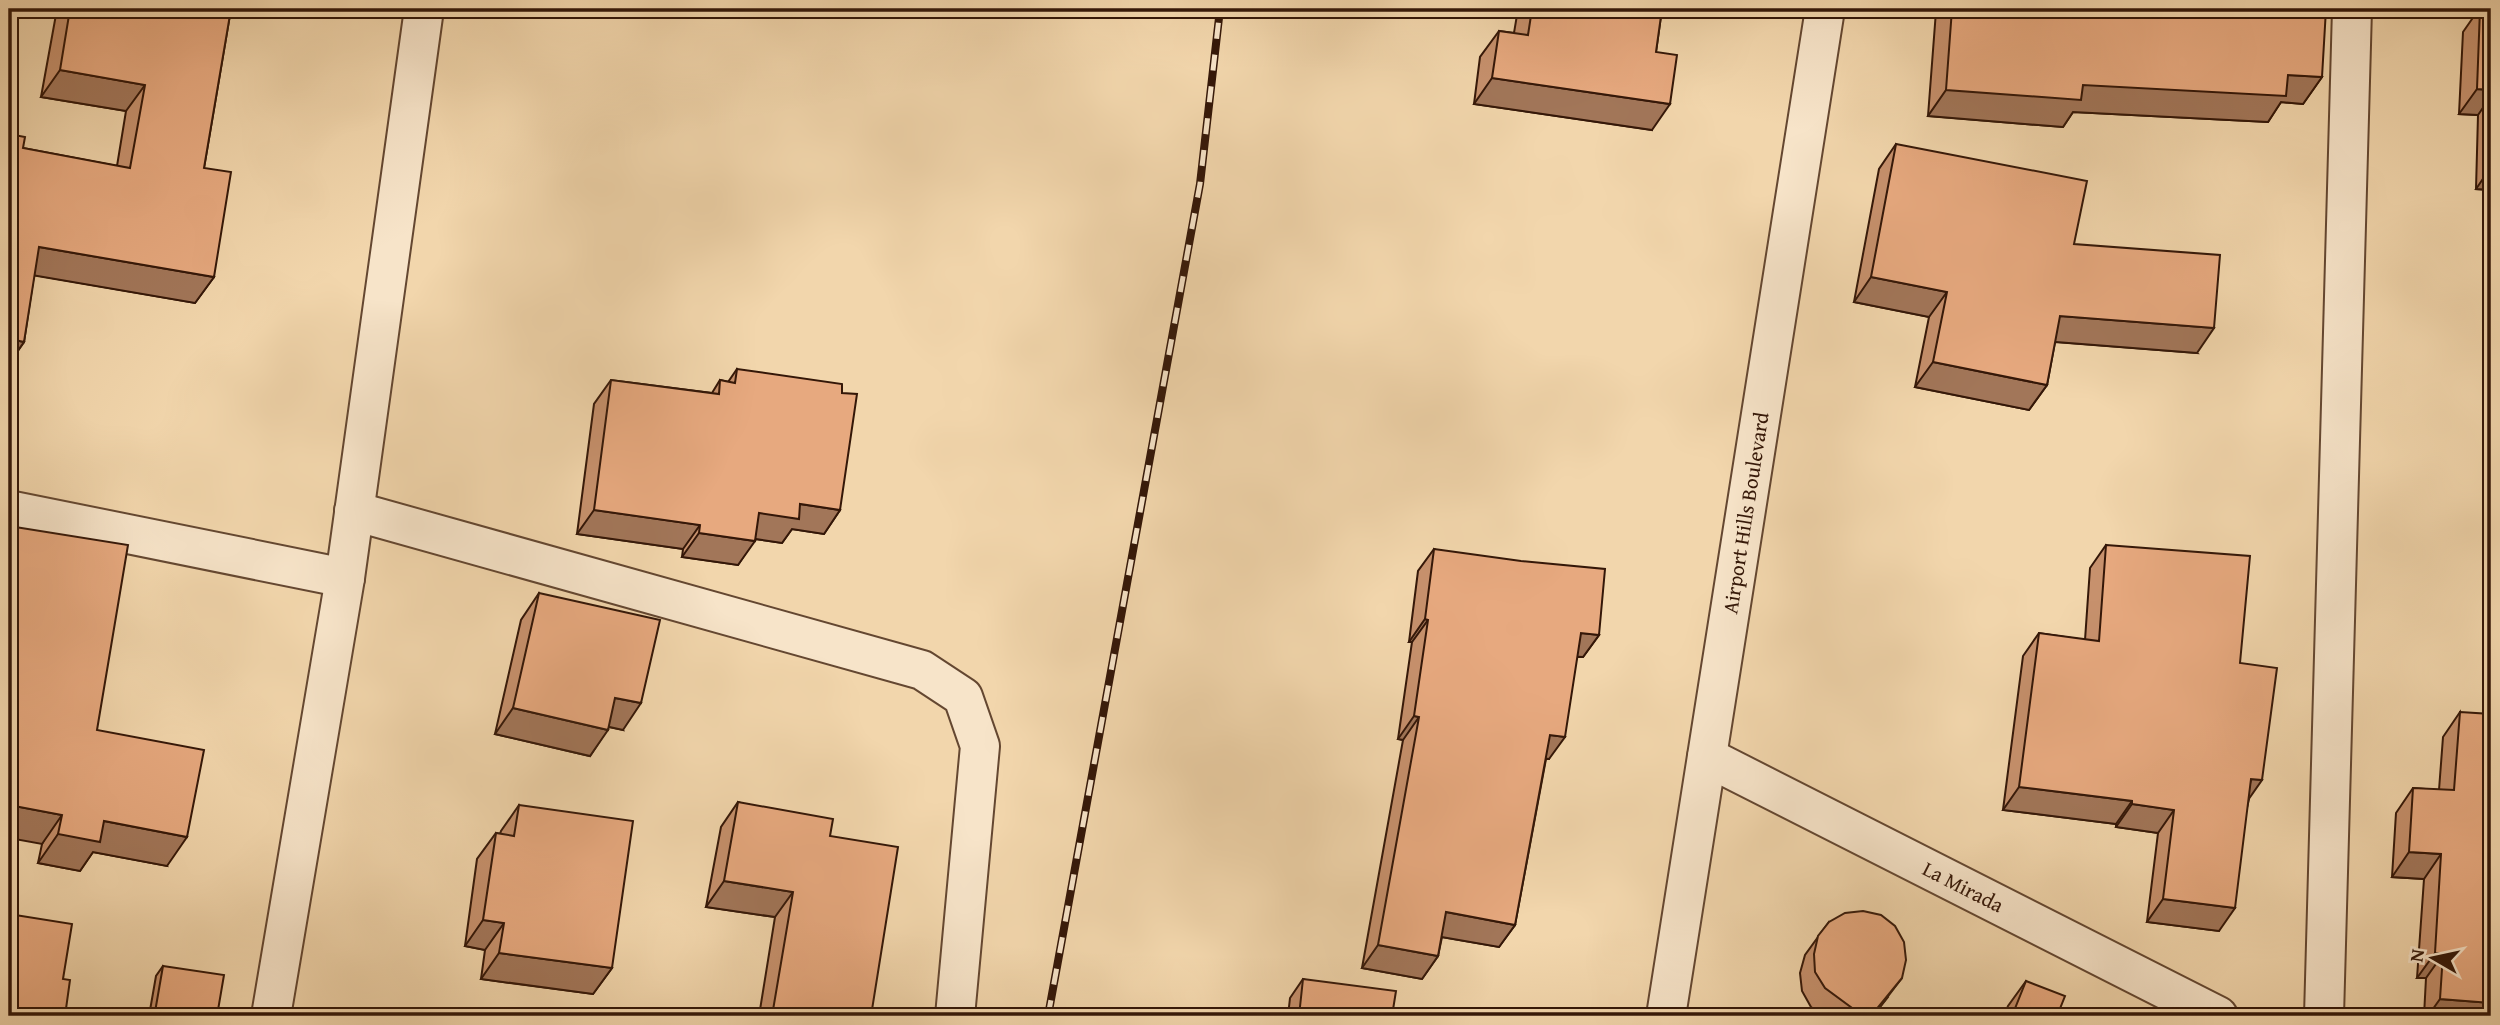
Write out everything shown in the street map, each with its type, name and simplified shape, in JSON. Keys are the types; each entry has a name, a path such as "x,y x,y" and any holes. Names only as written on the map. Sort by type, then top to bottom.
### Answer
{"street":[{"path":"271,1016 345,578 424,9"},
{"name":"Airport Hills Boulevard","path":"1665,1016 1825,9"},
{"path":"2324,1016 2352,9"},
{"path":"9,510 345,578"},
{"path":"354,511 922,670 962,696 980,746 955,1016"},
{"name":"La Mirada","path":"1707,757 2218,1016"}],"building":[{"path":"70,9 231,9 204,168 231,172 214,277 39,247 24,342 15,340 9,381 9,134 25,137 23,148 130,168 145,85 60,70"},
{"path":"1532,9 1662,9 1656,52 1677,55 1670,104 1492,78 1499,31 1528,35"},
{"path":"1952,9 2326,9 2322,77 2288,75 2286,96 2083,85 2081,100 1946,90"},
{"path":"2480,9 2491,9 2491,90 2477,89"},
{"path":"1896,144 2087,181 2074,244 2220,255 2214,328 2060,316 2047,385 1933,362 1947,292 1871,277"},
{"path":"737,369 842,384 842,393 857,394 840,510 800,504 799,519 759,513 755,541 699,533 700,525 594,510 611,380 719,394 720,380 735,383"},
{"path":"9,526 128,545 97,730 204,750 187,837 104,821 100,842 58,834 62,815 9,805"},
{"path":"2106,545 2250,556 2240,663 2277,668 2262,780 2251,779 2235,908 2163,899 2174,810 2132,804 2132,801 2019,787 2039,633 2099,641"},
{"path":"1434,549 1605,569 1599,635 1581,633 1565,737 1550,735 1515,925 1446,912 1438,956 1378,945 1419,717 1414,716 1428,620 1425,619"},
{"path":"539,593 660,620 641,703 615,698 608,730 513,708"},
{"path":"2460,712 2491,714 2491,1003 2440,999 2443,954 2435,953 2441,854 2409,852 2413,788 2454,790"},
{"path":"738,802 833,819 830,836 898,847 871,1016 772,1016 793,892 724,881"},
{"path":"519,805 633,821 612,968 499,953 504,923 483,920 496,833 514,836"},
{"path":"1863,911 1881,915 1895,926 1904,942 1906,960 1902,978 1871,1016 1863,1016 1825,988 1815,972 1814,954 1818,936 1829,922 1845,913"},
{"path":"9,914 72,924 63,979 70,980 65,1016 9,1016"},
{"path":"163,966 224,975 217,1016 181,1016 155,1012"},
{"path":"1303,979 1396,991 1392,1016 1299,1016"},
{"path":"2026,981 2065,996 2057,1016 2012,1016"}],"railway":[{"path":"1048,1016 1200,184 1220,9"}]}
